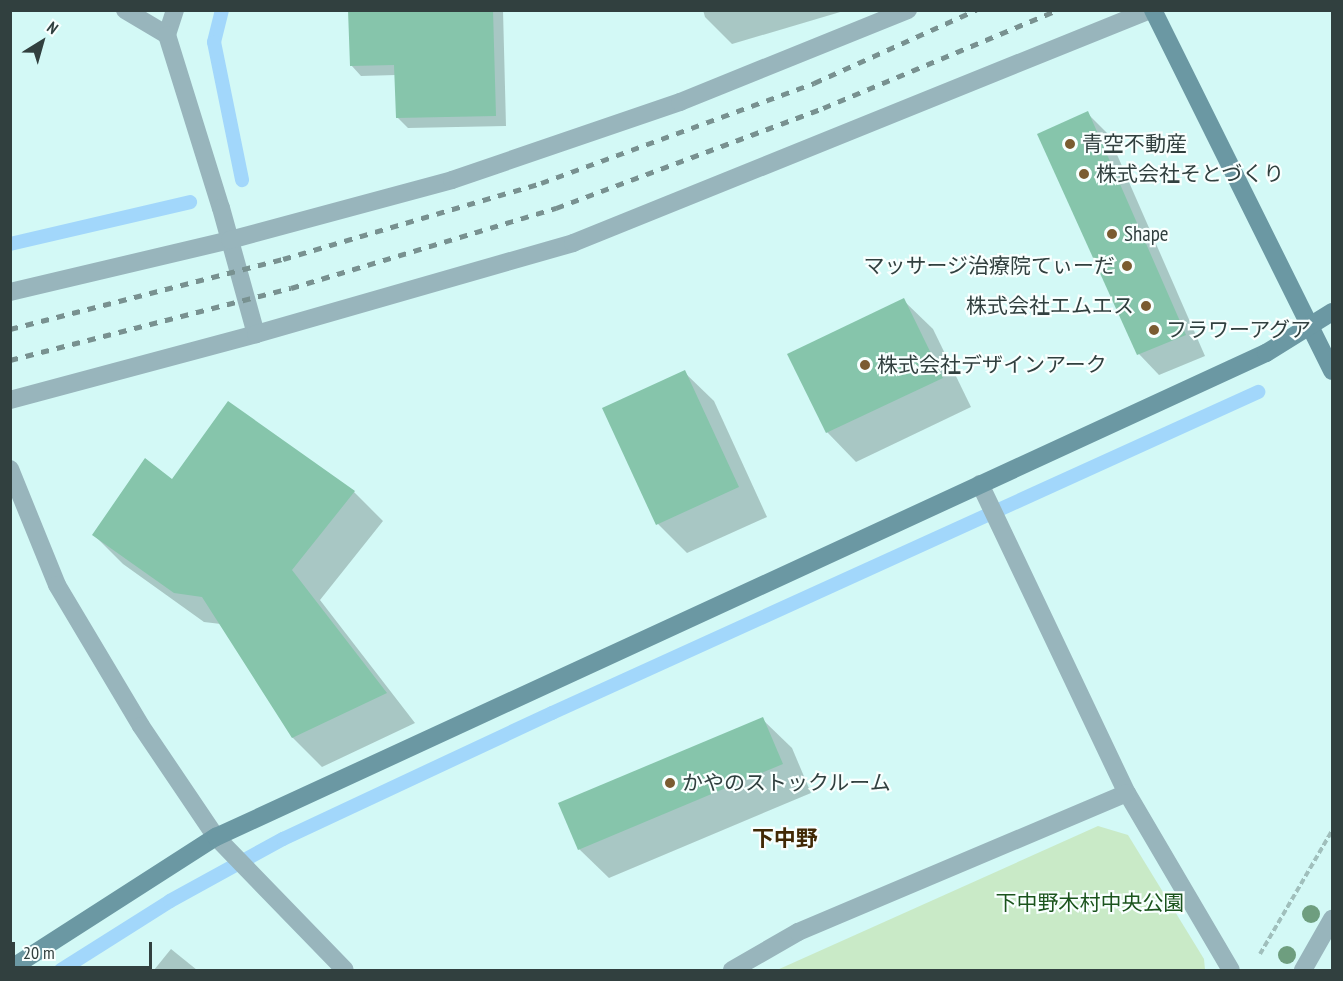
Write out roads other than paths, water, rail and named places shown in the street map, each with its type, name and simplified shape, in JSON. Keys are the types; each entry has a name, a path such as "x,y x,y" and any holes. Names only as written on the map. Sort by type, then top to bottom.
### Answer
{"street":[{"path":"125,10 167,35"},
{"path":"175,10 167,35 230,240 256,334"},
{"path":"10,292 230,240 473,173 680,102 908,10"},
{"path":"10,400 256,334 573,243 1151,10 1332,371"},
{"path":"10,969 216,837 984,491 1266,353 1311,328 1332,312"},
{"path":"10,469 57,585 141,726 216,837 345,970"},
{"path":"984,491 1127,793 1231,970"},
{"path":"732,970 798,932 1127,793"},
{"path":"1303,970 1332,920"}],"waterway":[{"path":"222,10 214,42 242,180"},
{"path":"10,244 190,202"},
{"path":"61,970 170,901 283,839 552,713 1258,392"}],"railway":[{"path":"10,329 283,259 541,183 814,83 976,10"},
{"path":"10,360 291,288 556,208 823,108 1057,10"}],"place":[{"name":"青空不動産","path":"1070,144"},
{"name":"株式会社そとづくり","path":"1084,174"},
{"name":"Shape","path":"1112,234"},
{"name":"マッサージ治療院てぃーだ","path":"1127,266"},
{"name":"株式会社エムエス","path":"1146,306"},
{"name":"フラワーアグア","path":"1154,330"},
{"name":"株式会社デザインアーク","path":"865,365"},
{"name":"かやのストックルーム","path":"670,783"}],"district":[{"name":"下中野","path":"785,839"}],"park label":[{"name":"下中野木村中央公園","path":"1090,903"}]}
